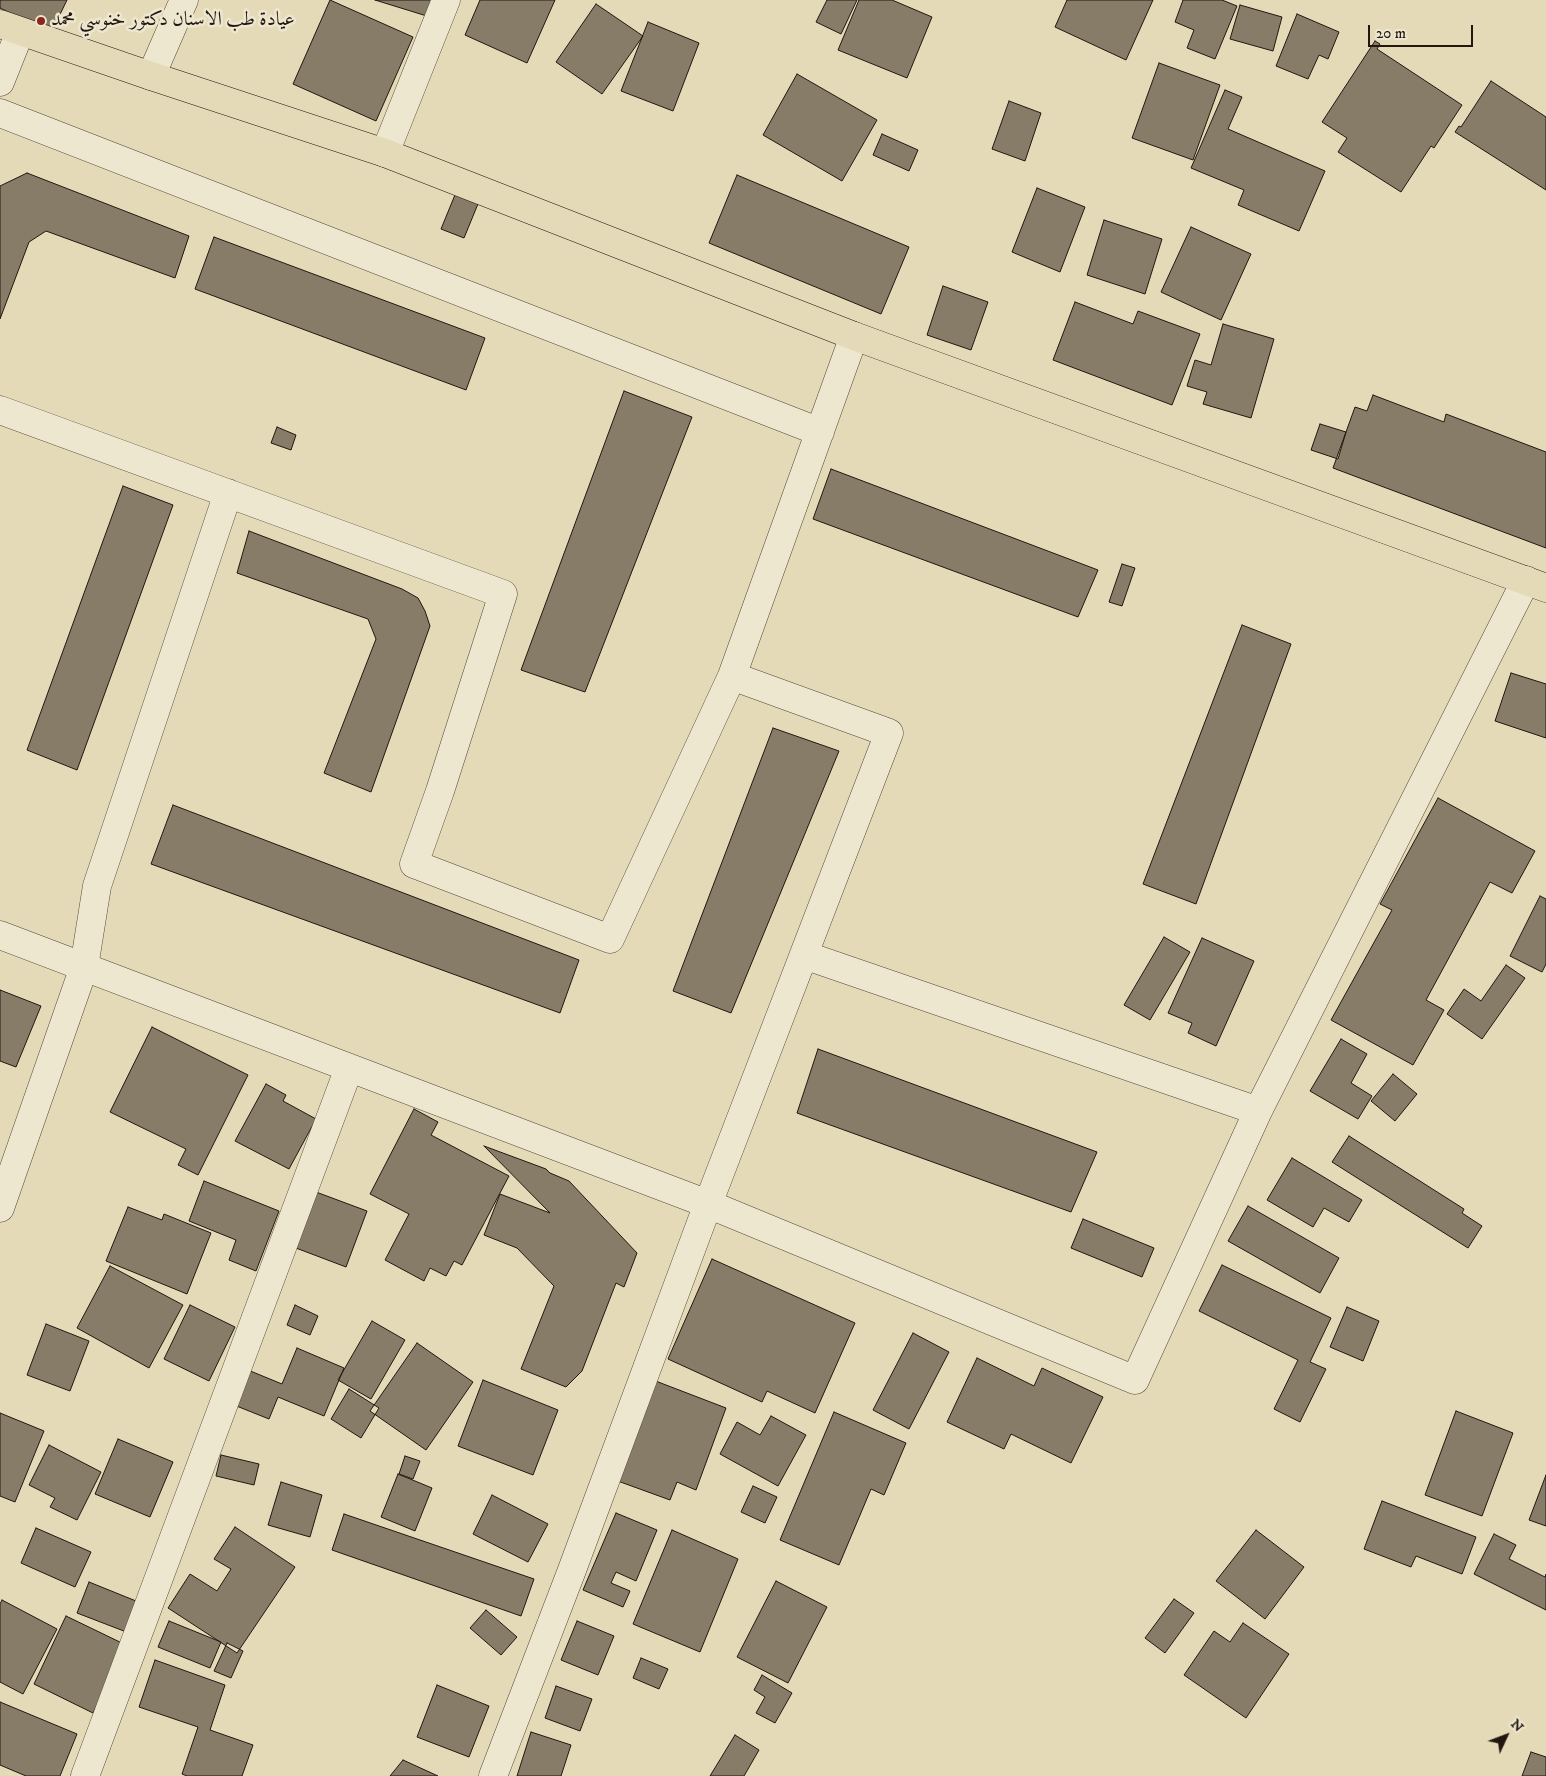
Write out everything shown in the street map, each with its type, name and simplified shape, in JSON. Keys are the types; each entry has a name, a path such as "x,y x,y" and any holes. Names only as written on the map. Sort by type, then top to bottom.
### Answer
{"main road":[{"path":"10,28 385,153 854,336 1536,584"}],"street":[{"path":"151,76 184,0"},
{"path":"385,153 446,0"},
{"path":"0,82 10,28"},
{"path":"0,112 820,432"},
{"path":"0,410 503,594 440,791 414,864 610,939 732,676 854,336"},
{"path":"0,1208 84,967 97,886 228,493"},
{"path":"0,936 708,1204 1135,1380 1258,1111 1536,584"},
{"path":"493,1776 576,1561 708,1204 889,733 732,676"},
{"path":"804,955 1258,1111"},
{"path":"85,1776 349,1068"}],"building":[{"name":"عيادة طب الاسنان دكتور خنوسي محمد","path":"0,0 67,0 51,33 0,8"},
{"path":"330,0 413,37 376,121 293,84"},
{"path":"375,0 435,0 430,17"},
{"path":"480,0 555,0 527,63 465,35"},
{"path":"827,0 857,0 841,34 816,22"},
{"path":"859,0 892,0 932,17 907,78 838,50"},
{"path":"1067,0 1153,0 1126,60 1055,27"},
{"path":"1183,0 1222,0 1237,6 1215,59 1187,48 1194,30 1175,22"},
{"path":"596,4 643,36 602,94 556,62"},
{"path":"1240,5 1282,17 1273,51 1230,39"},
{"path":"1297,14 1339,32 1328,59 1319,55 1308,79 1276,66"},
{"path":"648,22 699,43 673,111 621,91"},
{"path":"1375,41 1380,44 1377,49 1462,105 1434,148 1431,146 1401,192 1338,152 1347,138 1322,122"},
{"path":"1159,63 1220,85 1193,160 1132,138"},
{"path":"797,74 877,120 842,181 763,135"},
{"path":"1491,81 1546,117 1546,190 1455,132 1459,126 1461,127"},
{"path":"1225,90 1242,97 1228,129 1325,171 1299,231 1238,205 1244,190 1191,168"},
{"path":"1009,101 1041,113 1025,161 992,149"},
{"path":"882,134 918,150 909,171 873,155"},
{"path":"27,173 189,236 175,278 46,231 29,242 0,319 0,186"},
{"path":"737,175 909,247 881,314 709,243"},
{"path":"1037,188 1085,207 1060,272 1012,252"},
{"path":"457,190 480,199 464,238 441,229"},
{"path":"1104,220 1162,239 1145,294 1087,275"},
{"path":"1191,227 1251,254 1221,320 1161,292"},
{"path":"214,237 485,338 466,390 195,289"},
{"path":"943,286 988,302 971,350 927,335"},
{"path":"1075,302 1133,324 1138,311 1200,334 1172,405 1053,360"},
{"path":"1223,324 1274,339 1251,418 1203,404 1207,392 1187,386 1195,360 1211,365"},
{"path":"624,391 692,417 585,692 521,670"},
{"path":"1373,395 1444,422 1446,414 1546,452 1546,548 1333,468 1355,407 1367,411"},
{"path":"1320,424 1346,432 1338,459 1311,450"},
{"path":"277,427 296,435 291,450 271,443"},
{"path":"831,469 1098,570 1078,617 813,519"},
{"path":"123,486 173,505 77,770 27,750"},
{"path":"249,531 402,589 418,598 425,611 430,626 371,792 324,773 376,639 368,619 237,573"},
{"path":"1122,564 1135,568 1122,606 1109,602"},
{"path":"1242,625 1291,644 1196,904 1143,884"},
{"path":"1511,673 1546,684 1546,738 1495,721"},
{"path":"773,728 839,751 731,1013 673,991"},
{"path":"1438,798 1535,851 1512,893 1490,882 1426,1000 1444,1010 1413,1065 1331,1020 1392,910 1380,904"},
{"path":"173,805 579,960 560,1013 151,864"},
{"path":"1540,896 1546,899 1546,964 1542,972 1510,956"},
{"path":"1164,937 1190,952 1150,1020 1124,1005"},
{"path":"1202,938 1254,961 1216,1046 1188,1033 1192,1023 1168,1013"},
{"path":"1506,965 1525,978 1482,1039 1447,1014 1464,989 1481,1001"},
{"path":"0,990 41,1006 16,1067 0,1061"},
{"path":"152,1027 248,1075 198,1175 178,1165 186,1149 110,1112"},
{"path":"1341,1039 1367,1054 1351,1083 1372,1096 1358,1119 1310,1091"},
{"path":"818,1049 1097,1152 1071,1212 797,1113"},
{"path":"1393,1074 1417,1094 1395,1121 1371,1101"},
{"path":"266,1084 286,1095 283,1101 316,1119 289,1169 235,1141"},
{"path":"414,1109 438,1122 431,1135 509,1176 462,1265 454,1261 446,1276 430,1268 424,1281 385,1260 409,1214 370,1194"},
{"path":"1349,1136 1464,1209 1462,1213 1482,1226 1468,1248 1332,1162"},
{"path":"484,1146 546,1169 550,1173 569,1181 637,1253 624,1287 616,1283 582,1371 566,1387 521,1369 554,1286 517,1248 484,1235 500,1194 550,1213"},
{"path":"1292,1158 1362,1200 1349,1222 1324,1208 1313,1227 1267,1200"},
{"path":"204,1181 279,1211 256,1271 229,1260 236,1240 189,1221"},
{"path":"308,1189 367,1211 346,1267 288,1245"},
{"path":"1248,1206 1339,1258 1320,1293 1228,1241"},
{"path":"128,1207 162,1220 164,1214 211,1233 187,1294 106,1261"},
{"path":"1083,1219 1154,1248 1142,1277 1071,1248"},
{"path":"712,1259 855,1323 815,1413 767,1391 762,1402 668,1359"},
{"path":"1222,1265 1331,1318 1310,1362 1326,1369 1300,1422 1274,1409 1298,1360 1199,1311"},
{"path":"110,1266 183,1305 149,1368 77,1328"},
{"path":"190,1305 235,1327 209,1381 164,1359"},
{"path":"295,1305 318,1316 310,1335 287,1325"},
{"path":"1347,1307 1379,1321 1363,1361 1330,1347"},
{"path":"372,1321 405,1340 371,1399 338,1380"},
{"path":"46,1324 89,1341 70,1391 27,1375"},
{"path":"913,1333 949,1352 909,1429 873,1410"},
{"path":"417,1343 473,1382 426,1450 370,1411"},
{"path":"297,1348 344,1368 324,1416 278,1397 269,1419 229,1403 243,1368 282,1384"},
{"path":"977,1358 1034,1386 1042,1368 1103,1397 1071,1463 1011,1434 1004,1449 947,1422"},
{"path":"483,1380 558,1410 533,1475 458,1446"},
{"path":"653,1380 726,1408 696,1490 677,1482 670,1500 615,1480"},
{"path":"349,1389 379,1408 361,1438 331,1419"},
{"path":"1456,1411 1513,1433 1482,1516 1425,1495"},
{"path":"834,1412 906,1443 884,1495 871,1489 839,1565 780,1540"},
{"path":"0,1413 44,1431 15,1502 0,1496"},
{"path":"771,1416 806,1435 778,1486 720,1454 737,1422 760,1435"},
{"path":"118,1439 173,1462 150,1517 95,1494"},
{"path":"49,1445 101,1472 77,1520 50,1507 55,1498 29,1485"},
{"path":"221,1455 259,1464 254,1485 216,1476"},
{"path":"405,1456 420,1461 413,1479 399,1474"},
{"path":"398,1474 432,1488 415,1531 381,1517"},
{"path":"1546,1475 1546,1526 1529,1520"},
{"path":"281,1482 322,1495 310,1537 268,1525"},
{"path":"753,1486 777,1497 765,1523 741,1512"},
{"path":"492,1495 548,1524 528,1562 473,1534"},
{"path":"1382,1501 1476,1537 1462,1574 1416,1556 1411,1567 1364,1549"},
{"path":"616,1513 657,1530 636,1581 616,1572 611,1583 630,1591 623,1607 583,1590"},
{"path":"344,1514 534,1579 521,1616 332,1550"},
{"path":"235,1527 295,1567 237,1653 168,1608 190,1574 217,1591 231,1569 214,1559"},
{"path":"36,1528 91,1552 75,1587 21,1563"},
{"path":"672,1530 738,1559 700,1652 633,1624"},
{"path":"1256,1530 1304,1567 1265,1619 1216,1581"},
{"path":"1494,1534 1516,1545 1509,1559 1545,1577 1546,1574 1546,1610 1474,1574"},
{"path":"776,1581 827,1607 788,1683 737,1657"},
{"path":"89,1582 141,1603 129,1633 77,1613"},
{"path":"1174,1599 1194,1613 1165,1653 1145,1638"},
{"path":"2,1600 57,1629 23,1694 0,1682 0,1604"},
{"path":"486,1610 517,1637 501,1655 470,1628"},
{"path":"66,1616 126,1645 93,1713 34,1684"},
{"path":"169,1621 221,1642 210,1668 158,1647"},
{"path":"577,1621 614,1636 598,1675 561,1660"},
{"path":"1243,1623 1289,1654 1246,1718 1184,1675 1214,1631 1230,1642"},
{"path":"227,1643 243,1651 231,1678 214,1671"},
{"path":"641,1658 668,1669 659,1689 633,1678"},
{"path":"155,1660 225,1685 210,1730 253,1745 242,1776 187,1776 182,1774 198,1727 139,1707"},
{"path":"762,1675 792,1693 775,1723 756,1713 765,1697 754,1690"},
{"path":"437,1685 489,1706 469,1757 417,1737"},
{"path":"556,1686 592,1699 580,1731 545,1718"},
{"path":"0,1702 77,1734 60,1776 26,1776 0,1765"},
{"path":"531,1732 571,1745 561,1776 517,1776"},
{"path":"735,1735 759,1750 744,1776 710,1776"},
{"path":"1531,1752 1546,1757 1546,1776 1522,1776"},
{"path":"403,1760 438,1776 390,1776"}],"place":[{"name":"عيادة طب الاسنان دكتور خنوسي محمد","path":"41,21"}]}
